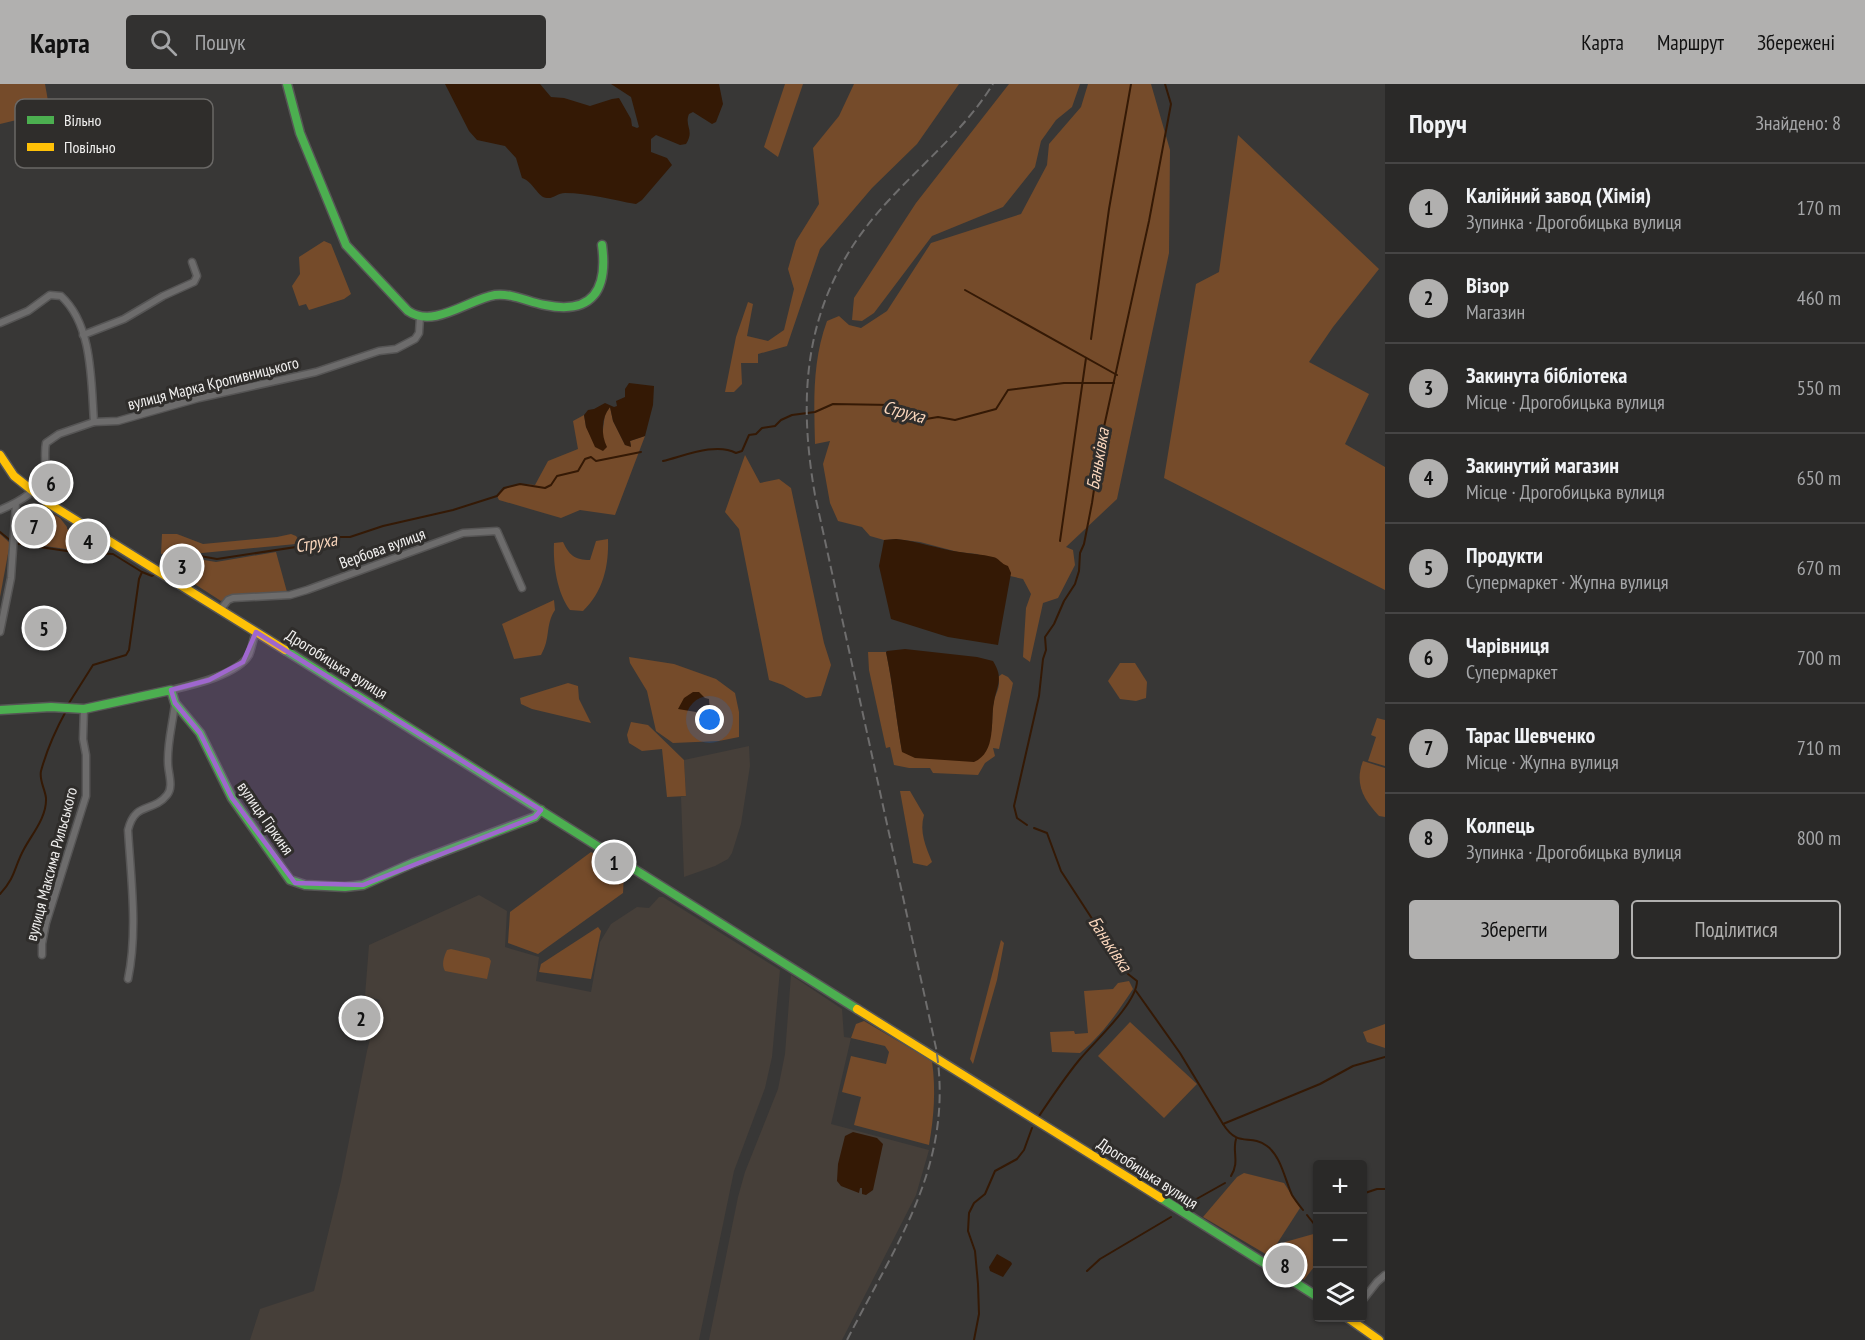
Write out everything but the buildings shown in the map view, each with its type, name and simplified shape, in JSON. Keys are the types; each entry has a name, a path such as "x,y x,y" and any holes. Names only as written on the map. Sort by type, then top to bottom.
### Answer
{"street":[{"path":"287,84 300,133 346,245 408,311 420,317 454,311 493,296 504,295 567,308 584,304 592,300 603,280 606,264 602,245"},
{"path":"83,335 124,319 163,296 194,282 197,276 192,262"},
{"path":"0,324 28,311 50,295 56,294 66,300 83,335 90,363 94,422"},
{"name":"вулиця Марка Кропивницького","path":"32,492 40,482 45,468 46,443 58,434 94,422 105,423 129,418 199,398 316,372 379,351 396,349 415,339 419,333 420,317"},
{"name":"Дрогобицька вулиця","path":"0,455 14,476 32,492 852,1006 963,1073 1313,1295"},
{"path":"0,510 32,492"},
{"path":"0,632 2,612 11,578 16,503"},
{"name":"Вербова вулиця","path":"221,609 228,600 233,598 290,595 307,590 463,532 497,531 522,588"},
{"path":"0,710 51,707 84,709 209,680 248,657 256,632"},
{"name":"вулиця Гіркиня","path":"171,690 175,703 200,734 232,798 290,880 296,883 345,887 363,885 413,863 535,817 541,810"},
{"path":"128,979 133,921 128,830 135,813 159,802 167,796 170,790 168,752 175,703"},
{"name":"вулиця Максима Рильського","path":"42,955 46,923 86,796 84,709"},
{"path":"1367,1295 1385,1275"},
{"path":"1355,1322 1379,1340"}],"highlighted area":[{"path":"256,632 541,810 535,817 363,885 295,883 232,798 200,733 175,703 171,690 209,680 243,662"}],"shaded area":[{"path":"0,84 45,84 48,99 15,99 15,120 0,124"},
{"path":"445,84 540,84 551,97 564,98 590,106 619,98 631,119 632,126 637,128 639,127 631,97 611,84 719,84 723,104 716,122 712,124 693,112 689,114 690,135 686,144 680,145 656,135 651,139 651,152 667,158 672,165 636,204 574,193 562,193 547,198 522,178 516,158 505,146 477,140 469,131"},
{"path":"785,84 803,84 778,157 764,147"},
{"path":"854,84 959,84 917,144 872,188 820,249 787,346 758,354 758,363 741,363 742,384 734,392 725,392 736,337 748,302 753,304 747,336 768,341 784,330 794,289 788,269 796,241 819,204 813,148 839,116"},
{"path":"1009,84 1080,84 1072,107 1056,120 1041,141 1035,167 1003,207 932,236 874,313 862,321 852,320 854,298 916,203"},
{"path":"1088,84 1151,84 1170,150 1169,253 1117,499 1066,547 1073,550 1075,565 1058,598 1043,603 1030,662 1023,657 1026,608 1031,594 1023,579 1010,576 1011,573 1001,564 977,554 958,552 920,542 884,540 870,536 862,527 838,521 830,503 823,464 830,441 815,444 816,367 827,321 839,316 849,325 861,328 887,311 931,243 1021,214 1047,165 1049,144 1081,107"},
{"path":"1238,135 1379,269 1333,327 1309,362 1369,394 1345,444 1385,467 1385,590 1164,478 1196,284 1219,272"},
{"path":"324,241 331,244 351,294 344,299 309,310 306,304 299,306 292,286 300,274 299,257"},
{"path":"629,383 654,386 653,405 645,436 630,441 631,447 625,445 613,421 610,407 604,421 603,432 607,447 603,451 595,447 586,427 584,415 588,410 605,403 617,406 616,401 625,397 625,389"},
{"path":"610,407 613,421 625,445 631,446 630,441 645,436 615,515 580,510 561,518 499,500 497,496 509,487 535,485 548,461 578,449 573,421 584,415 586,427 591,436 602,437 605,414"},
{"path":"745,455 760,483 779,479 791,488 824,643 831,665 821,696 806,698 769,680 739,529 725,512"},
{"path":"44,477 58,477 59,501 41,490"},
{"path":"39,506 60,518 67,529 71,531 73,527 80,530 73,550 17,542 19,511 22,507"},
{"path":"0,534 10,543 0,597"},
{"path":"162,534 177,534 203,544 291,534 299,540 296,544 202,553 184,551 161,554"},
{"path":"608,539 606,569 600,587 583,611 570,610 557,578 554,543 563,542 573,556 590,560 596,541"},
{"path":"896,539 952,551 985,555 1008,566 1011,573 998,645 948,637 891,619 879,566 884,540"},
{"path":"276,552 287,592 234,595 221,601 190,581 198,559 216,562"},
{"path":"554,600 555,610 541,655 514,659 502,624"},
{"path":"905,649 977,657 993,661 999,682 994,702 991,735 986,751 974,762 915,758 902,752 886,652"},
{"path":"868,652 886,652 902,751 990,736 993,705 999,687 998,677 1002,674 1008,677 1013,683 999,749 993,748 995,756 985,763 978,775 933,773 930,768 894,765 890,747 886,748 869,670"},
{"path":"629,657 674,664 716,679 735,693 739,712 739,737 719,741 673,743 656,731 647,691 630,663"},
{"path":"1120,663 1135,663 1147,682 1146,698 1136,701 1120,699 1108,681"},
{"path":"568,683 578,686 579,699 591,723 532,709 521,704 520,698"},
{"path":"693,692 699,692 709,699 710,714 707,719 702,713 678,709 684,698"},
{"path":"1377,718 1385,720 1385,766 1368,761 1376,737 1371,735"},
{"path":"631,722 648,725 684,760 686,796 667,797 662,749 642,751 629,743 627,735"},
{"path":"749,746 750,766 741,824 732,853 728,859 715,866 684,877 681,797 686,796 684,760"},
{"path":"1363,761 1385,768 1385,817 1379,816 1362,791 1360,769"},
{"path":"900,791 910,791 924,815 923,833 932,862 927,866 913,863"},
{"path":"591,852 624,872 623,893 538,954 508,943 510,912"},
{"path":"479,895 507,911 505,947 539,957 536,981 591,992 600,942 611,924 637,907 649,908 659,897 663,897 780,970 772,1057 765,1088 734,1171 699,1340 250,1340 260,1309 314,1291 341,1181 367,1051 380,1000 365,996 369,945"},
{"path":"598,927 601,931 591,979 539,972 541,964"},
{"path":"1001,940 1004,943 997,980 973,1064 970,1059"},
{"path":"447,950 489,958 491,961 487,979 445,971 444,958"},
{"path":"791,975 842,1009 844,1037 851,1038 831,1124 929,1150 916,1195 842,1340 709,1340 738,1197 745,1172 778,1089 785,1054"},
{"path":"1129,981 1133,989 1109,1023 1088,1046 1080,1053 1052,1052 1050,1032 1088,1033 1084,991 1113,989 1118,983"},
{"path":"864,1021 932,1061 934,1103 929,1145 854,1125 861,1097 842,1092 851,1056 886,1064 889,1052 885,1046 851,1038 856,1024"},
{"path":"1130,1022 1197,1084 1164,1118 1098,1056"},
{"path":"1385,1024 1385,1048 1367,1042 1363,1032"},
{"path":"853,1132 877,1138 883,1144 873,1190 866,1195 862,1194 862,1188 859,1193 841,1186 837,1181 838,1164 845,1136"},
{"path":"1244,1173 1284,1183 1300,1208 1269,1256 1203,1217 1237,1177"},
{"path":"1313,1234 1313,1268 1304,1280 1277,1257 1285,1242"},
{"path":"997,1254 1012,1264 1003,1277 990,1271 989,1267"}],"waterway":[{"path":"1091,339 1109,209 1131,84"},
{"name":"Баньківка","path":"1027,825 1017,818 1014,806 1039,696 1046,650 1045,637 1075,584 1079,571 1080,553 1092,503 1102,436 1149,221 1171,104 1165,84"},
{"path":"965,290 1117,375"},
{"path":"1060,541 1086,358"},
{"name":"Струха","path":"663,461 710,449 736,453 742,451 749,435 756,434 762,428 775,426 792,415 815,412 833,404 891,405 920,420 938,417 955,420 996,409 1008,390 1064,383 1114,383"},
{"name":"Струха","path":"160,568 167,558 183,553 217,559 350,537 383,526 453,510 497,496 504,488 520,484 545,488 551,485 557,476 578,471 585,459 591,457 596,461 641,452"},
{"path":"0,532 11,541"},
{"path":"14,543 73,552"},
{"path":"77,552 113,554 142,572"},
{"name":"Струха","path":"69,703 93,665 126,655 129,650 139,579 142,572 152,576 157,573"},
{"name":"Струха","path":"0,894 12,877 44,812 46,798 41,771 66,711"},
{"name":"Баньківка","path":"1034,828 1047,833 1061,871 1128,974 1137,981 1135,990 1123,1011 1074,1066 1039,1116"},
{"path":"1136,991 1180,1053 1223,1124 1320,1084 1353,1066 1385,1057"},
{"path":"1223,1124 1239,1139 1261,1142 1272,1150 1292,1195 1303,1210"},
{"name":"Баньківка","path":"974,1340 979,1314 978,1284 975,1251 968,1231 969,1213 974,1203 985,1194 995,1171 1017,1159 1024,1150 1032,1128"},
{"path":"1231,1176 1235,1166 1236,1139"},
{"path":"1184,1206 1225,1183"},
{"path":"1367,1192 1385,1189"},
{"path":"1307,1215 1313,1223"},
{"path":"1087,1271 1100,1259 1171,1217"}],"railway":[{"path":"847,1340 885,1269 917,1200 929,1165 937,1128 940,1090 936,1048 815,495 809,453 808,374 814,337 825,301 841,266 862,232 890,199 970,116 993,84"}],"traffic: fast":[{"path":"287,84 300,133 346,245 408,311 418,316 440,315 495,295 514,296 545,305 575,306 586,302 599,286 603,261 602,245"},
{"path":"285,650 857,1009"},
{"path":"0,710 51,707 84,709 171,690 175,703 200,733 232,798 290,880 305,885 345,887 363,885 413,863 535,817 541,810"},
{"path":"1161,1198 1313,1294"}],"traffic: slow":[{"path":"0,455 14,476 48,503 285,650"},
{"path":"857,1009 1161,1198"},
{"path":"1354,1322 1379,1340"}],"place":[{"name":"Чарівниця","path":"51,483"},
{"name":"Тарас Шевченко","path":"34,526"},
{"name":"Закинутий магазин","path":"88,541"},
{"name":"Закинута бібліотека","path":"182,566"},
{"name":"Продукти","path":"44,628"},
{"name":"Калійний завод (Хімія)","path":"614,862"},
{"name":"Візор","path":"361,1018"},
{"name":"Колпець","path":"1285,1265"}]}
